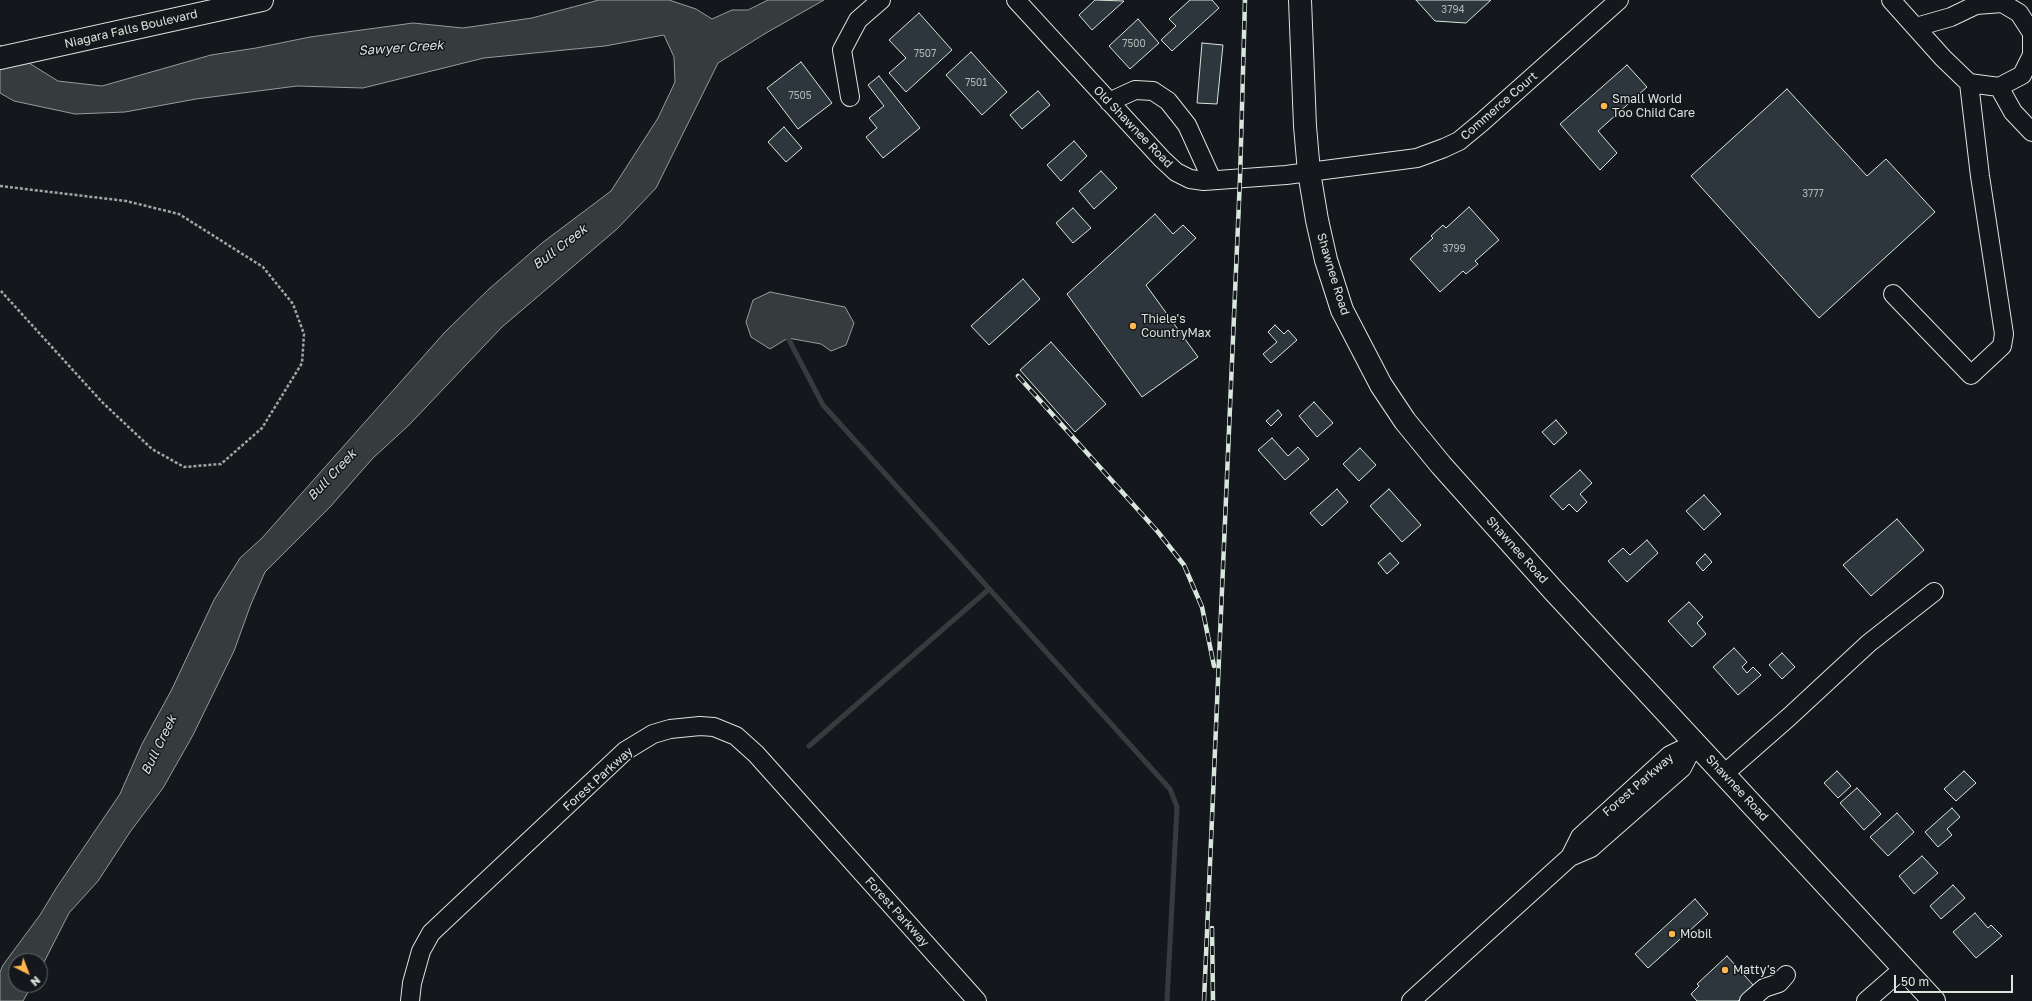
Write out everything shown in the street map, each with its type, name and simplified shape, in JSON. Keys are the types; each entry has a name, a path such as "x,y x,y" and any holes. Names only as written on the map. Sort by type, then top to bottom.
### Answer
{"main road":[{"name":"Niagara Falls Boulevard","path":"0,58 262,0"},
{"name":"Shawnee Road","path":"1300,0 1305,126 1309,172 1316,220 1326,260 1342,310 1381,385 1405,421 1457,483 1934,1001"}],"street":[{"path":"850,97 842,50 858,20 881,0"},
{"name":"Old Shawnee Road","path":"1016,0 1162,159 1176,172 1190,178 1212,180 1309,172"},
{"name":"Commerce Court","path":"1309,172 1417,158 1459,141 1619,0"},
{"path":"1891,0 1943,58 1969,83 1999,87 2022,75 2032,55 2032,33 2019,13 2002,3 1976,5 1951,17 1916,27"},
{"path":"1893,294 1971,375 2002,346 2004,334 1980,176 1969,83"},
{"path":"1999,87 2013,112 2032,132"},
{"path":"1109,102 1135,90 1153,90 1168,101 1187,125 1212,180"},
{"path":"1724,774 1789,717 1869,643 1934,592"},
{"name":"Forest Parkway","path":"410,1001 414,972 421,951 431,933 625,751 653,734 670,729 700,726 714,727 736,736 756,754 977,1001"},
{"name":"Forest Parkway","path":"1411,1001 1570,857 1591,848 1682,768 1696,743"},
{"path":"1866,1001 1904,968"},
{"path":"1749,1001 1764,988 1779,983 1786,976"}],"path":[{"path":"0,186 126,201 179,214 263,268 293,304 304,334 302,363 262,428 221,464 184,467 152,450 102,402 0,290"}],"water":[{"path":"599,0 669,0 696,9 712,19 732,10 748,10 768,0 824,0 766,33 718,63 656,188 617,229 502,327 409,425 373,458 330,507 265,572 251,604 234,651 193,735 163,788 130,832 98,881 69,913 48,954 48,953 12,953 40,915 57,887 120,794 142,744 171,691 214,600 240,558 262,538 445,332 489,289 542,243 611,191 658,118 675,82 674,57 664,35 605,46 484,58 363,88 297,86 196,99 125,112 75,114 14,101 0,93 0,45 58,81 102,86 211,55 310,37 413,23 463,28 532,18"},
{"path":"770,292 845,307 854,323 846,345 831,351 821,344 788,338 770,349 751,337 746,322 753,300"},
{"path":"8,958 8,993 28,993 23,1001 0,1001 0,972"}],"building":[{"path":"1095,0 1124,1 1092,30 1079,15"},
{"path":"1190,0 1212,0 1219,8 1172,51 1161,40 1176,26 1169,19"},
{"path":"1416,0 1491,0 1466,23 1435,21"},
{"path":"919,13 952,50 906,92 889,73 906,58 889,40"},
{"path":"1138,19 1159,43 1130,69 1109,46"},
{"path":"1202,43 1223,45 1217,104 1197,103"},
{"path":"971,52 1007,92 982,115 946,75"},
{"path":"801,62 832,103 798,129 767,88"},
{"name":"Small World Too Child Care","path":"1627,65 1647,87 1598,131 1617,153 1600,170 1560,124"},
{"path":"879,76 920,128 883,158 866,137 877,128 869,118 884,106 868,85"},
{"path":"1787,89 1867,176 1886,159 1935,212 1819,318 1691,176"},
{"path":"1038,91 1050,105 1022,129 1010,115"},
{"path":"784,127 802,148 786,162 768,142"},
{"path":"1074,141 1087,156 1061,181 1047,165"},
{"path":"1101,171 1117,188 1094,209 1079,191"},
{"path":"1469,207 1499,240 1475,261 1478,264 1466,274 1463,271 1440,292 1410,259 1433,238 1431,236 1443,225 1446,228"},
{"path":"1073,208 1091,228 1073,243 1056,223"},
{"name":"Thiele's CountryMax","path":"1155,214 1173,234 1183,225 1196,238 1146,285 1198,357 1142,397 1067,294"},
{"path":"1023,279 1040,299 989,345 971,326"},
{"path":"1275,325 1284,334 1288,330 1297,340 1271,363 1263,354 1277,342 1268,332"},
{"path":"1051,342 1106,404 1075,432 1020,370"},
{"path":"1314,402 1333,423 1317,437 1299,416"},
{"path":"1278,410 1282,415 1271,426 1266,421"},
{"path":"1556,420 1567,433 1554,445 1542,432"},
{"path":"1272,438 1288,456 1298,447 1309,459 1285,480 1258,450"},
{"path":"1360,448 1376,465 1359,481 1343,464"},
{"path":"1580,470 1592,483 1580,494 1587,502 1577,512 1569,504 1563,510 1550,496"},
{"path":"1337,489 1348,502 1322,526 1310,513"},
{"path":"1389,489 1421,525 1402,542 1370,506"},
{"path":"1704,495 1721,514 1704,530 1686,511"},
{"path":"1897,519 1924,550 1871,596 1843,565"},
{"path":"1647,540 1658,553 1627,582 1608,561 1623,548 1630,555"},
{"path":"1390,553 1399,563 1387,574 1378,563"},
{"path":"1705,554 1712,562 1703,571 1696,563"},
{"path":"1689,602 1703,617 1697,623 1706,634 1692,647 1668,621"},
{"path":"1734,648 1747,662 1742,667 1747,673 1753,667 1761,675 1738,695 1713,667"},
{"path":"1782,653 1795,667 1782,679 1769,665"},
{"path":"1837,771 1851,786 1838,798 1824,783"},
{"path":"1964,771 1976,783 1956,801 1944,789"},
{"path":"1857,788 1881,814 1864,830 1840,803"},
{"path":"1952,808 1960,817 1947,829 1952,835 1938,847 1925,832"},
{"path":"1897,813 1914,832 1888,856 1870,837"},
{"path":"1922,856 1938,873 1914,894 1899,876"},
{"path":"1953,885 1965,898 1941,919 1930,906"},
{"name":"Mobil","path":"1695,899 1708,914 1648,968 1635,954"},
{"path":"1975,913 1988,928 1991,925 2002,936 1976,958 1953,932"},
{"name":"Matty's","path":"1727,956 1754,986 1738,1001 1697,1001 1691,994 1699,986 1697,984"}],"waterway":[{"path":"788,338 823,405 1170,789 1177,807 1167,1001"},
{"path":"809,746 989,589"}],"railway":[{"path":"1204,1001 1240,179 1245,0"},
{"path":"1018,376 1158,532 1184,565 1202,607 1214,666"},
{"path":"1212,928 1213,1001"}],"place":[{"name":"Small World Too Child Care","path":"1604,106"},
{"name":"Thiele's CountryMax","path":"1133,326"},
{"name":"Mobil","path":"1672,934"},
{"name":"Matty's","path":"1725,970"}],"water label":[{"name":"Sawyer Creek","path":"401,48"},
{"name":"Bull Creek","path":"560,247"},
{"name":"Bull Creek","path":"332,475"},
{"name":"Bull Creek","path":"159,745"}]}
